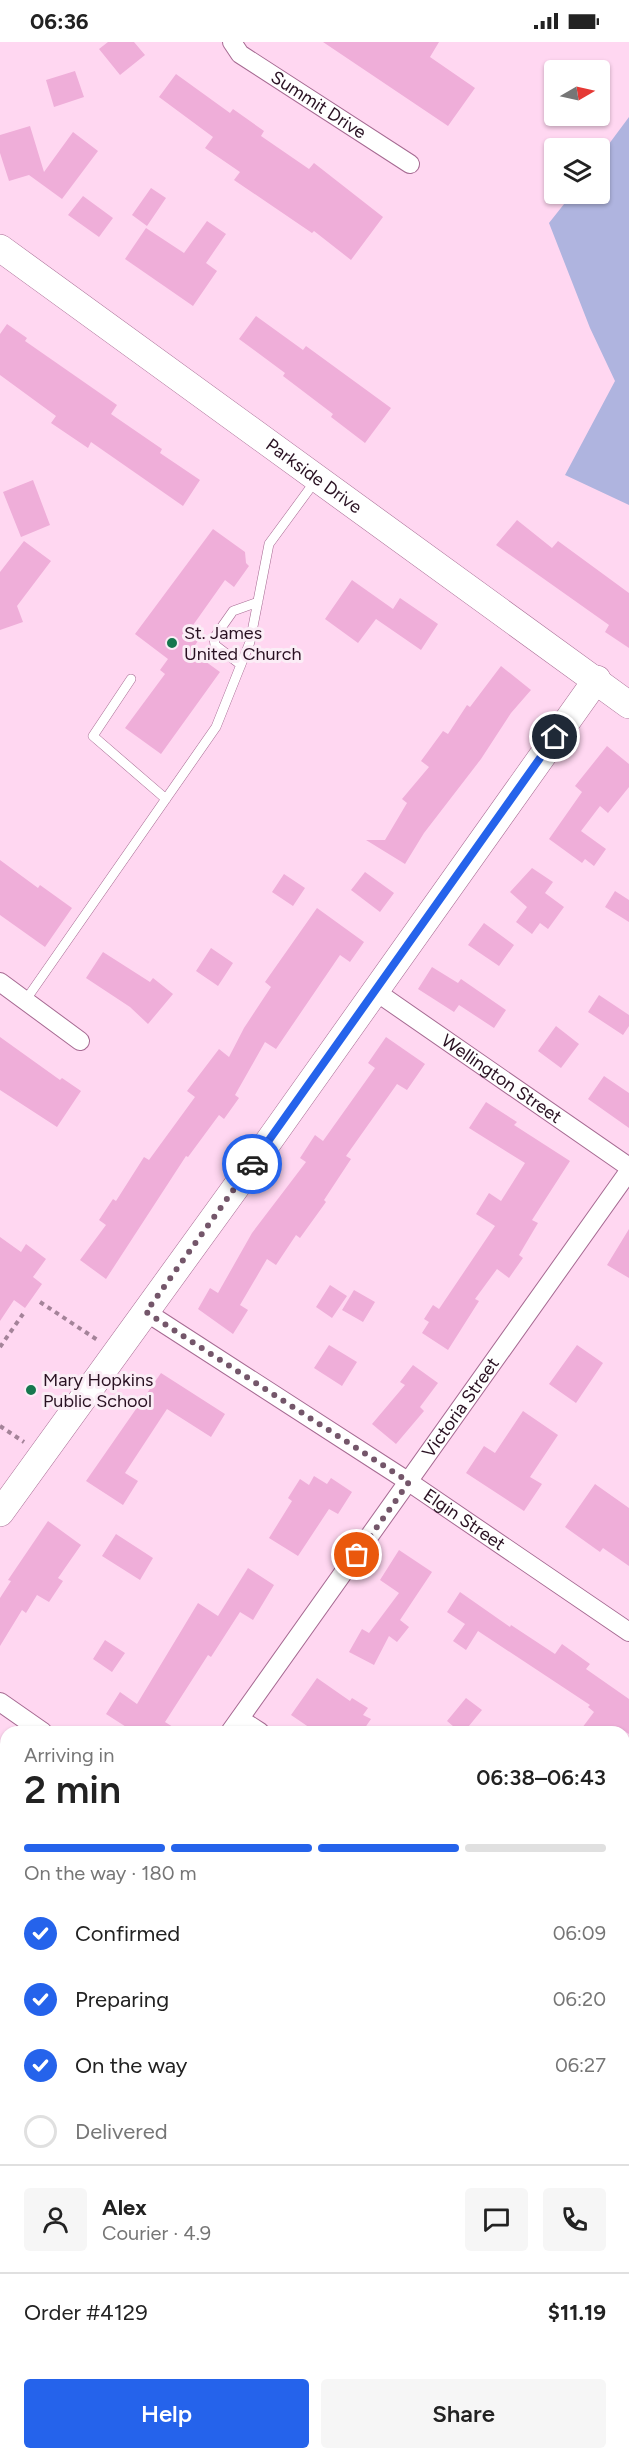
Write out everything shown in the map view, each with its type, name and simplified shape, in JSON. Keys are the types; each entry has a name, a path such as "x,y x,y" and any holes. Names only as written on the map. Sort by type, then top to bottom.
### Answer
{"main road":[{"name":"Parkside Drive","path":"0,248 597,679 629,705"},
{"path":"0,1513 117,1353 597,679"}],"street":[{"name":"Summit Drive","path":"232,42 240,54 410,164"},
{"path":"0,982 80,1041"},
{"name":"Wellington Street","path":"375,991 629,1169"},
{"name":"Victoria Street","path":"235,1726 629,1169"},
{"name":"Elgin Street","path":"146,1312 409,1482 629,1632"},
{"path":"0,1702 34,1726"}],"lane":[{"path":"25,1000 216,727 250,642 268,544 317,478"},
{"path":"241,665 215,645 214,638 233,611 258,602"},
{"path":"131,679 93,736 166,799"}],"path":[{"path":"40,1302 117,1353"},
{"path":"0,1347 23,1314"},
{"path":"0,1426 43,1454"}],"shaded area":[{"path":"629,117 629,505 565,475 615,381 590,328 549,223 564,204 610,204 610,143"}],"building":[{"path":"108,42 134,42 145,55 120,75 99,49"},
{"path":"323,42 439,42 430,57 475,88 448,126"},
{"path":"75,71 84,97 54,107 46,80"},
{"path":"176,74 230,113 233,109 264,131 261,136 309,169 314,163 383,217 351,260 314,231 312,233 234,180 240,172 205,148 213,137 159,97"},
{"path":"30,126 44,172 73,132 98,151 62,199 29,175 9,181 0,153 0,135"},
{"path":"151,188 166,198 147,226 132,215"},
{"path":"83,196 113,218 99,237 68,215"},
{"path":"207,221 226,234 206,263 217,271 193,306 125,259 146,228 184,253"},
{"path":"256,316 303,350 306,346 391,408 365,443 331,417 333,414 283,376 285,373 239,339"},
{"path":"7,324 27,338 25,341 117,405 111,414 162,449 160,453 200,480 183,506 91,442 88,448 51,423 56,416 0,375 0,334"},
{"path":"33,480 50,525 21,537 3,492"},
{"path":"517,520 552,548 558,541 629,593 629,648 605,632 609,625 496,545"},
{"name":"St. James United Church","path":"213,529 245,552 246,563 249,566 234,587 225,580 191,628 202,635 191,651 220,672 161,754 125,728 165,674 160,670 168,659 135,634"},
{"path":"24,541 51,561 17,606 23,622 0,630 0,572"},
{"path":"352,580 393,609 400,598 438,624 421,650 376,619 358,643 325,619"},
{"path":"501,666 531,690 511,713 481,759 424,833 405,864 366,840 385,840 407,803 402,799 429,767 421,761 443,731 448,734 467,705 470,707"},
{"path":"607,746 629,764 629,787 608,813 600,806 581,831 606,849 594,866 585,859 582,863 549,839 582,792 575,786"},
{"path":"0,860 38,888 40,885 72,908 45,947 0,915"},
{"path":"532,868 553,882 545,893 564,907 548,929 540,923 532,934 516,922 527,907 510,892"},
{"path":"365,872 394,893 380,912 351,890"},
{"path":"284,874 305,888 293,906 272,892"},
{"path":"615,891 629,900 629,922 605,907"},
{"path":"317,908 364,942 350,962 340,955 276,1049 265,1042 235,1095 239,1098 224,1119 219,1115 188,1157 186,1156 106,1279 80,1260 106,1225 99,1220 113,1199 116,1201 144,1157 149,1160 195,1097 187,1091 219,1049 229,1057 244,1028 271,987 265,982"},
{"path":"484,923 514,945 499,966 468,945"},
{"path":"211,948 233,963 218,986 196,971"},
{"path":"103,952 150,982 153,978 173,994 148,1024 130,1007 86,978"},
{"path":"432,967 458,983 461,979 506,1010 494,1028 459,1005 454,1012 418,989"},
{"path":"599,995 629,1015 629,1026 623,1035 588,1012"},
{"path":"556,1026 579,1044 561,1068 538,1051"},
{"path":"0,1037 60,1080 62,1078 81,1091 57,1127 0,1090"},
{"path":"386,1037 425,1064 407,1090 397,1084 346,1156 351,1159 324,1200 326,1202 300,1238 296,1235 276,1265 267,1259 240,1305 248,1310 233,1334 198,1309 210,1288 218,1293 252,1233 306,1162 300,1158 315,1135 323,1141 375,1068 368,1063"},
{"path":"604,1076 629,1093 629,1128 588,1099"},
{"path":"486,1102 517,1122 514,1125 570,1161 532,1220 538,1223 519,1255 523,1258 509,1278 497,1269 475,1299 479,1301 448,1350 422,1333 429,1322 424,1319 433,1305 439,1309 495,1226 476,1214 489,1193 501,1201 525,1163 469,1128"},
{"path":"629,1229 629,1278 607,1265"},
{"path":"0,1237 21,1252 26,1244 46,1259 33,1277 42,1284 25,1308 14,1300 0,1321"},
{"path":"330,1285 347,1296 332,1318 316,1307"},
{"path":"354,1290 375,1302 363,1322 342,1310"},
{"path":"329,1345 357,1362 342,1386 314,1368"},
{"path":"577,1345 603,1363 576,1403 549,1384"},
{"path":"413,1365 438,1383 420,1407 424,1411 396,1444 372,1424 405,1385 400,1382"},
{"path":"161,1373 225,1414 211,1437 167,1409 125,1473 138,1481 123,1505 86,1481"},
{"path":"523,1411 558,1435 530,1477 542,1484 524,1511 466,1473 484,1446 495,1453"},
{"path":"314,1476 327,1484 331,1478 352,1492 338,1514 329,1509 298,1556 269,1538 292,1501 288,1498 300,1479 309,1485"},
{"path":"595,1484 629,1508 629,1566 603,1548 600,1552 565,1527"},
{"path":"48,1521 81,1545 58,1578 63,1581 49,1602 37,1595 26,1613 22,1610 0,1646 0,1598 11,1581 8,1580"},
{"path":"116,1534 153,1558 140,1580 102,1556"},
{"path":"399,1550 432,1572 400,1620 409,1627 397,1642 389,1636 374,1665 349,1652 362,1629 369,1633 399,1593 380,1580"},
{"path":"248,1568 274,1585 253,1620 240,1612 211,1657 208,1655 165,1722 171,1726 125,1726 106,1714 120,1692 137,1704 198,1603 218,1616"},
{"path":"460,1592 510,1627 511,1625 555,1654 562,1644 590,1664 586,1669 629,1699 629,1726 584,1726 594,1712 588,1707 590,1705 478,1631 466,1650 453,1641 465,1624 447,1612"},
{"path":"105,1640 125,1653 112,1672 93,1659"},
{"path":"317,1678 350,1701 352,1698 368,1708 363,1715 371,1719 366,1726 307,1726 291,1715"},
{"path":"466,1698 482,1710 469,1726 453,1726 447,1721"}],"way so far":[{"path":"252,1164 146,1312 409,1482 357,1555"}],"place":[{"name":"St. James United Church","path":"172,643"},
{"name":"Mary Hopkins Public School","path":"31,1390"}],"route":[{"path":"252,1164 555,737"}]}
